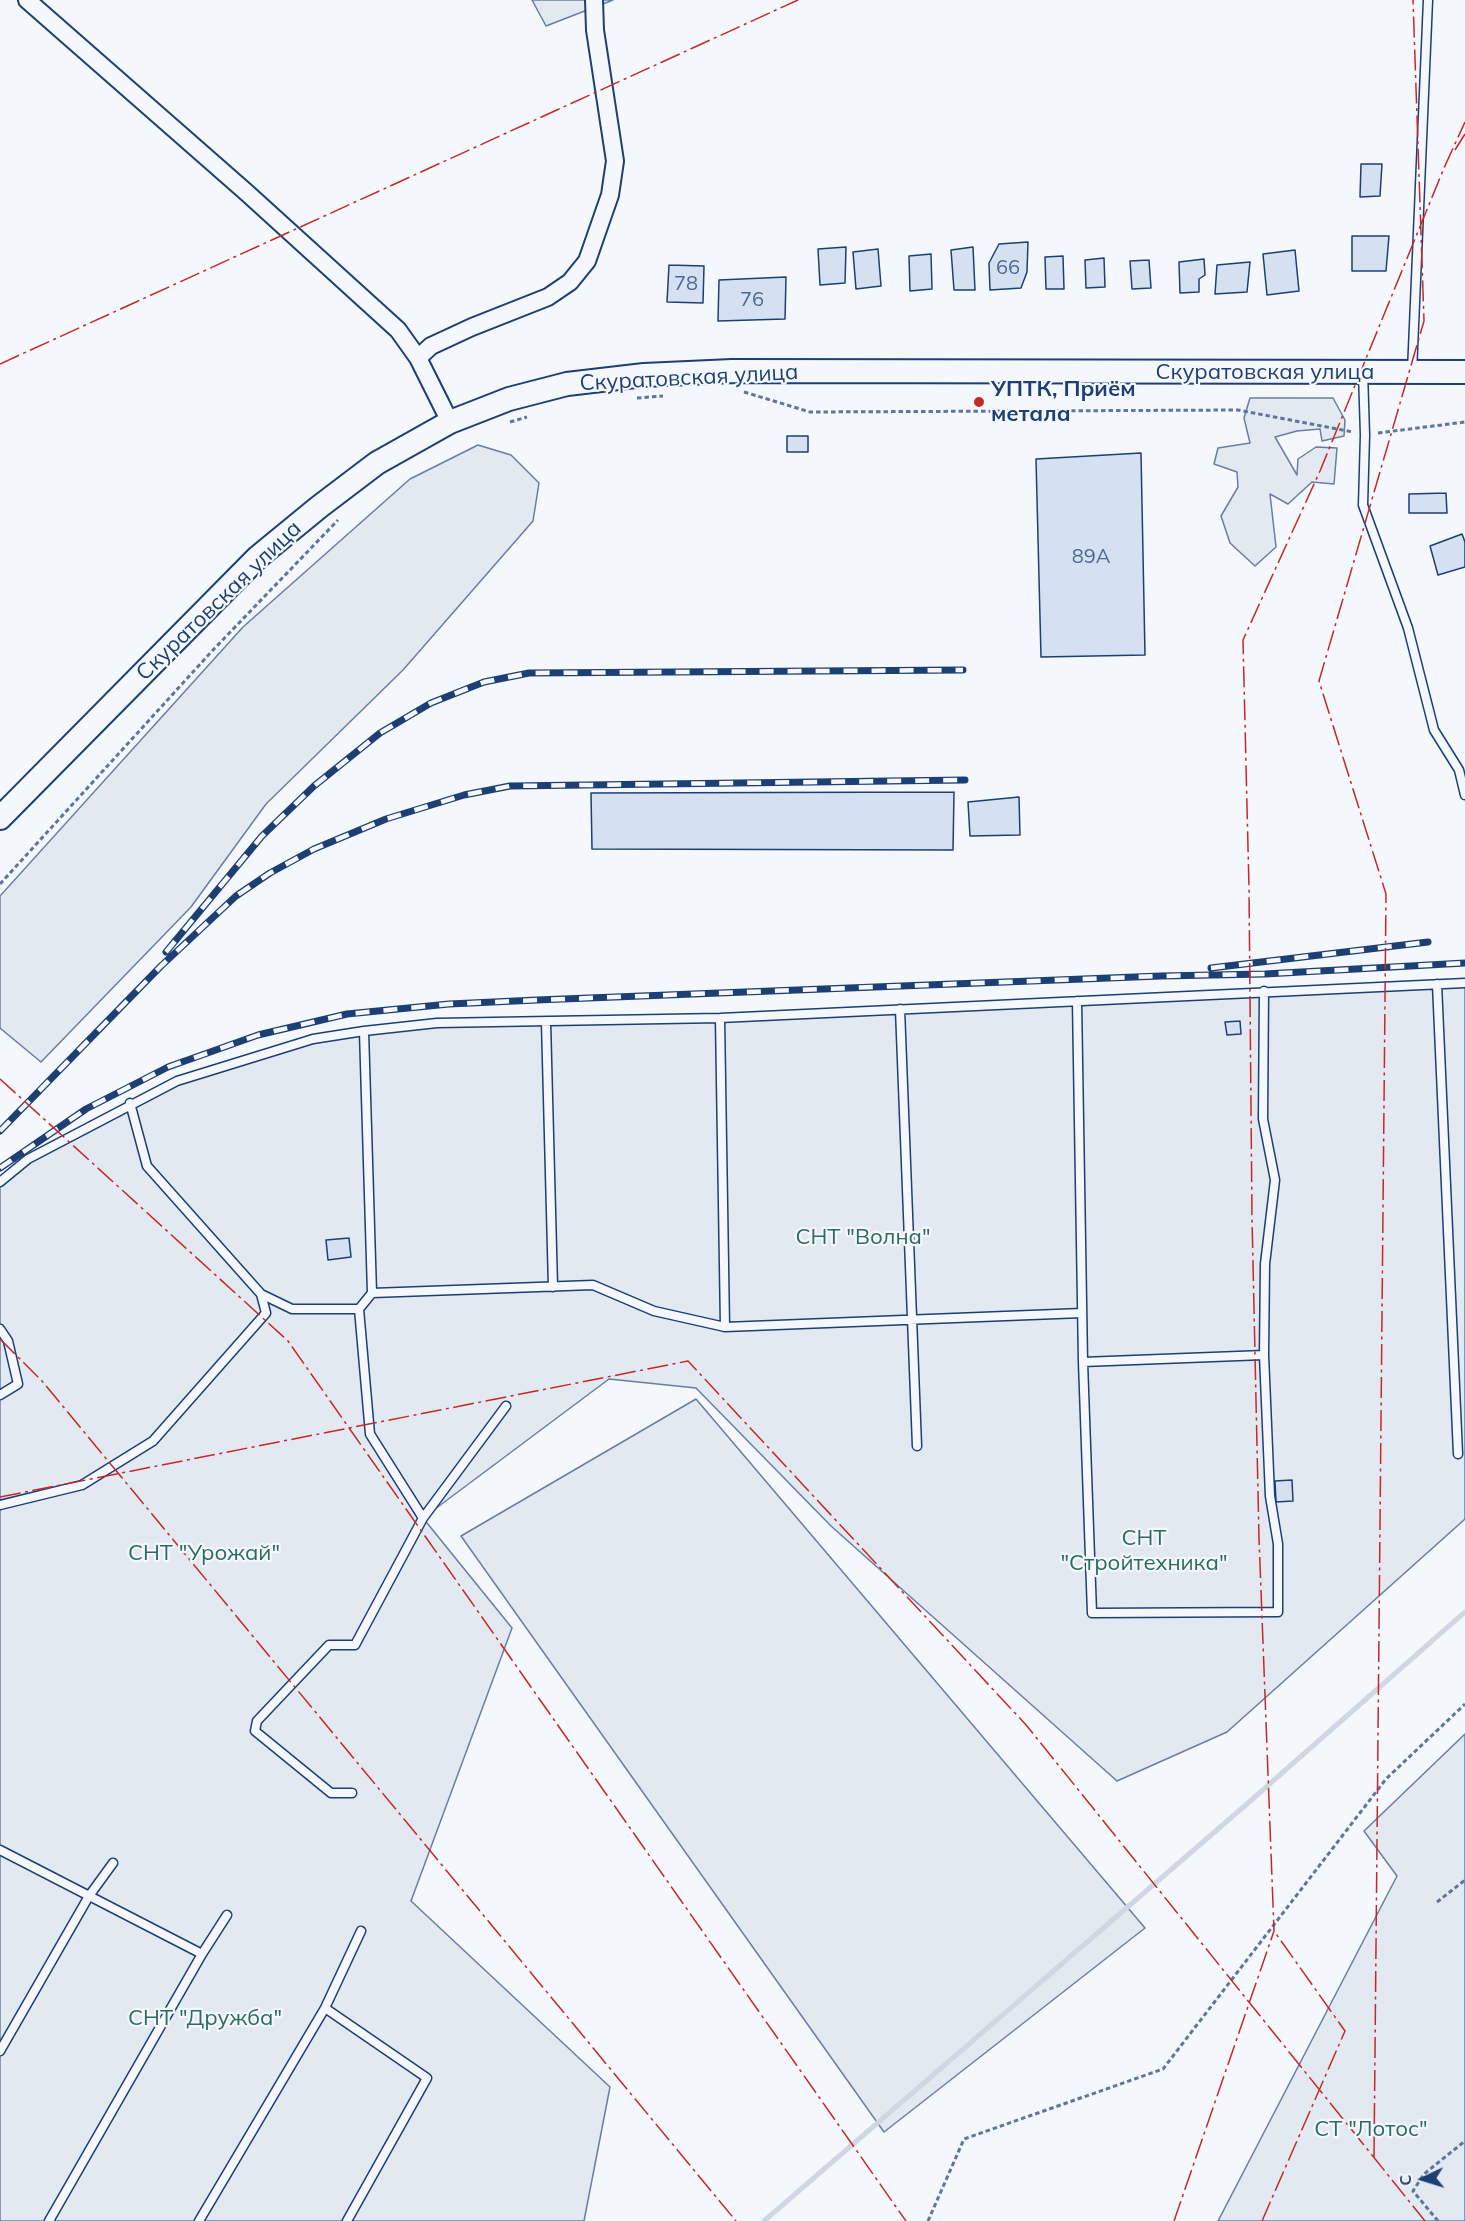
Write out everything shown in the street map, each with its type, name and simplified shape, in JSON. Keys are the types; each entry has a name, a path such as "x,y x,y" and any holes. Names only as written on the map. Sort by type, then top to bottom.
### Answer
{"street":[{"path":"27,0 246,192 398,330 418,358 450,423"},
{"path":"418,358 431,346 548,297 570,282 587,261 610,195 615,161 595,30 594,0"},
{"name":"Скуратовская улица","path":"0,818 258,557 377,463 450,423 509,399 567,384 644,375 732,371 1465,372"}],"lane":[{"path":"1412,372 1428,0"},
{"path":"1363,372 1365,435 1363,505 1408,628 1434,730 1462,769 1465,795"},
{"path":"0,1182 28,1159 177,1081 313,1039 364,1031 437,1023 720,1018 1465,983"},
{"path":"1437,984 1458,1454"},
{"path":"1077,1001 1083,1362 1092,1613 1278,1612 1278,1544 1270,1496 1264,1355 1264,1264 1275,1180 1263,1119 1264,991"},
{"path":"900,1009 917,1446"},
{"path":"720,1018 725,1327"},
{"path":"546,1022 553,1287"},
{"path":"364,1031 372,1293 359,1309 370,1434 423,1518"},
{"path":"130,1104 147,1166 261,1294 292,1309 359,1309"},
{"path":"372,1293 593,1285 654,1311 725,1327 1082,1313"},
{"path":"0,1505 82,1485 153,1441 266,1313 261,1294"},
{"path":"0,1329 8,1341 18,1384 0,1395"},
{"path":"1083,1362 1264,1355"},
{"path":"352,1793 331,1793 255,1731 257,1721 329,1645 354,1645 423,1518 506,1406"},
{"path":"0,1850 202,1954"},
{"path":"0,2050 89,1896 113,1863"},
{"path":"49,2221 202,1954 227,1915"},
{"path":"199,2221 325,2008 361,1931"},
{"path":"325,2008 427,2078 347,2221"}],"path":[{"path":"740,391 810,412 1238,410 1365,435 1465,422"},
{"path":"626,399 672,396"},
{"path":"506,423 527,417"},
{"path":"0,884 213,651 346,512"},
{"path":"928,2221 964,2139 1163,2069 1386,1779 1465,1704"},
{"path":"1437,1902 1465,1880"},
{"path":"1438,2221 1413,2191 1424,2174 1465,2141"}],"green space":[{"path":"532,0 613,0 546,26"},
{"path":"1250,398 1333,398 1345,420 1344,436 1322,441 1320,429 1297,431 1275,437 1297,475 1298,459 1316,447 1337,448 1334,484 1312,482 1288,504 1270,494 1276,547 1255,566 1230,543 1221,516 1238,487 1237,472 1214,464 1218,448 1250,443 1244,418"},
{"path":"478,445 511,455 539,483 533,521 403,670 266,804 191,907 41,1062 0,1028 0,896 243,627 410,479"},
{"path":"1465,983 1465,1519 1227,1732 1117,1781 831,1526 696,1388 609,1379 423,1518 512,1628 411,1901 610,2087 584,2221 0,2221 0,1182 28,1159 177,1081 313,1039 437,1023 546,1022"},
{"path":"696,1399 1145,1928 884,2132 461,1536"},
{"name":"СТ \"Лотос\"","path":"1465,1734 1465,2221 1218,2221 1397,1876 1364,1831"}],"building":[{"path":"1361,164 1382,164 1380,196 1360,197"},
{"path":"1352,236 1389,236 1386,271 1352,271"},
{"path":"1028,242 1027,272 1021,288 990,290 989,263 999,244"},
{"path":"846,247 845,283 820,285 818,249"},
{"path":"973,247 975,290 954,290 951,250"},
{"path":"878,249 881,286 856,289 853,252"},
{"path":"1295,250 1299,291 1267,295 1263,254"},
{"path":"931,254 932,289 910,291 909,256"},
{"path":"1063,256 1064,289 1046,289 1045,257"},
{"path":"1104,258 1105,287 1086,288 1085,260"},
{"path":"1204,259 1205,275 1199,279 1199,292 1180,293 1179,262"},
{"path":"1149,260 1151,288 1132,289 1130,261"},
{"path":"1250,262 1247,292 1215,294 1217,265"},
{"path":"669,265 704,266 703,303 667,302"},
{"path":"786,277 785,319 718,321 719,280"},
{"path":"787,436 808,436 808,452 787,452"},
{"path":"1141,453 1145,655 1041,657 1036,459"},
{"path":"1446,493 1447,513 1409,513 1409,494"},
{"path":"1462,534 1465,542 1465,567 1438,575 1430,546"},
{"path":"954,792 953,850 592,849 591,793"},
{"path":"1019,797 1020,835 970,836 968,802"},
{"path":"1240,1021 1241,1034 1227,1035 1225,1022"},
{"path":"349,1238 351,1257 328,1260 326,1240"},
{"path":"1292,1480 1293,1501 1276,1502 1275,1481"}],"waterway":[{"path":"764,2221 1240,1810 1465,1612"}],"railway":[{"path":"166,952 262,836 314,786 380,733 431,703 484,682 529,673 963,670"},
{"path":"0,1131 161,966 236,896 270,873 314,849 386,819 464,795 510,786 965,780"},
{"path":"1211,968 1428,942"},
{"path":"0,1168 86,1109 168,1067 258,1035 347,1014 449,1004 1161,976 1265,974 1465,963"}],"power":[{"path":"0,364 798,0"},
{"path":"1374,2157 1386,894 1319,681 1424,321 1413,0"},
{"path":"1174,2221 1274,1931 1259,1538 1243,640 1320,471 1465,122"},
{"path":"1455,150 1465,134"},
{"path":"0,1079 288,1341 906,2221"},
{"path":"0,1339 42,1381 736,2221"},
{"path":"0,1497 688,1361 1027,1726 1425,2221"},
{"path":"1262,2221 1345,2031 1274,1931"}],"place":[{"name":"УПТК, Приём метала","path":"979,402"}],"park label":[{"name":"СНТ \"Волна\"","path":"863,1237"},
{"name":"СНТ \"Стройтехника\"","path":"1144,1550"},
{"name":"СНТ \"Урожай\"","path":"204,1553"},
{"name":"СНТ \"Дружба\"","path":"205,2018"}]}
